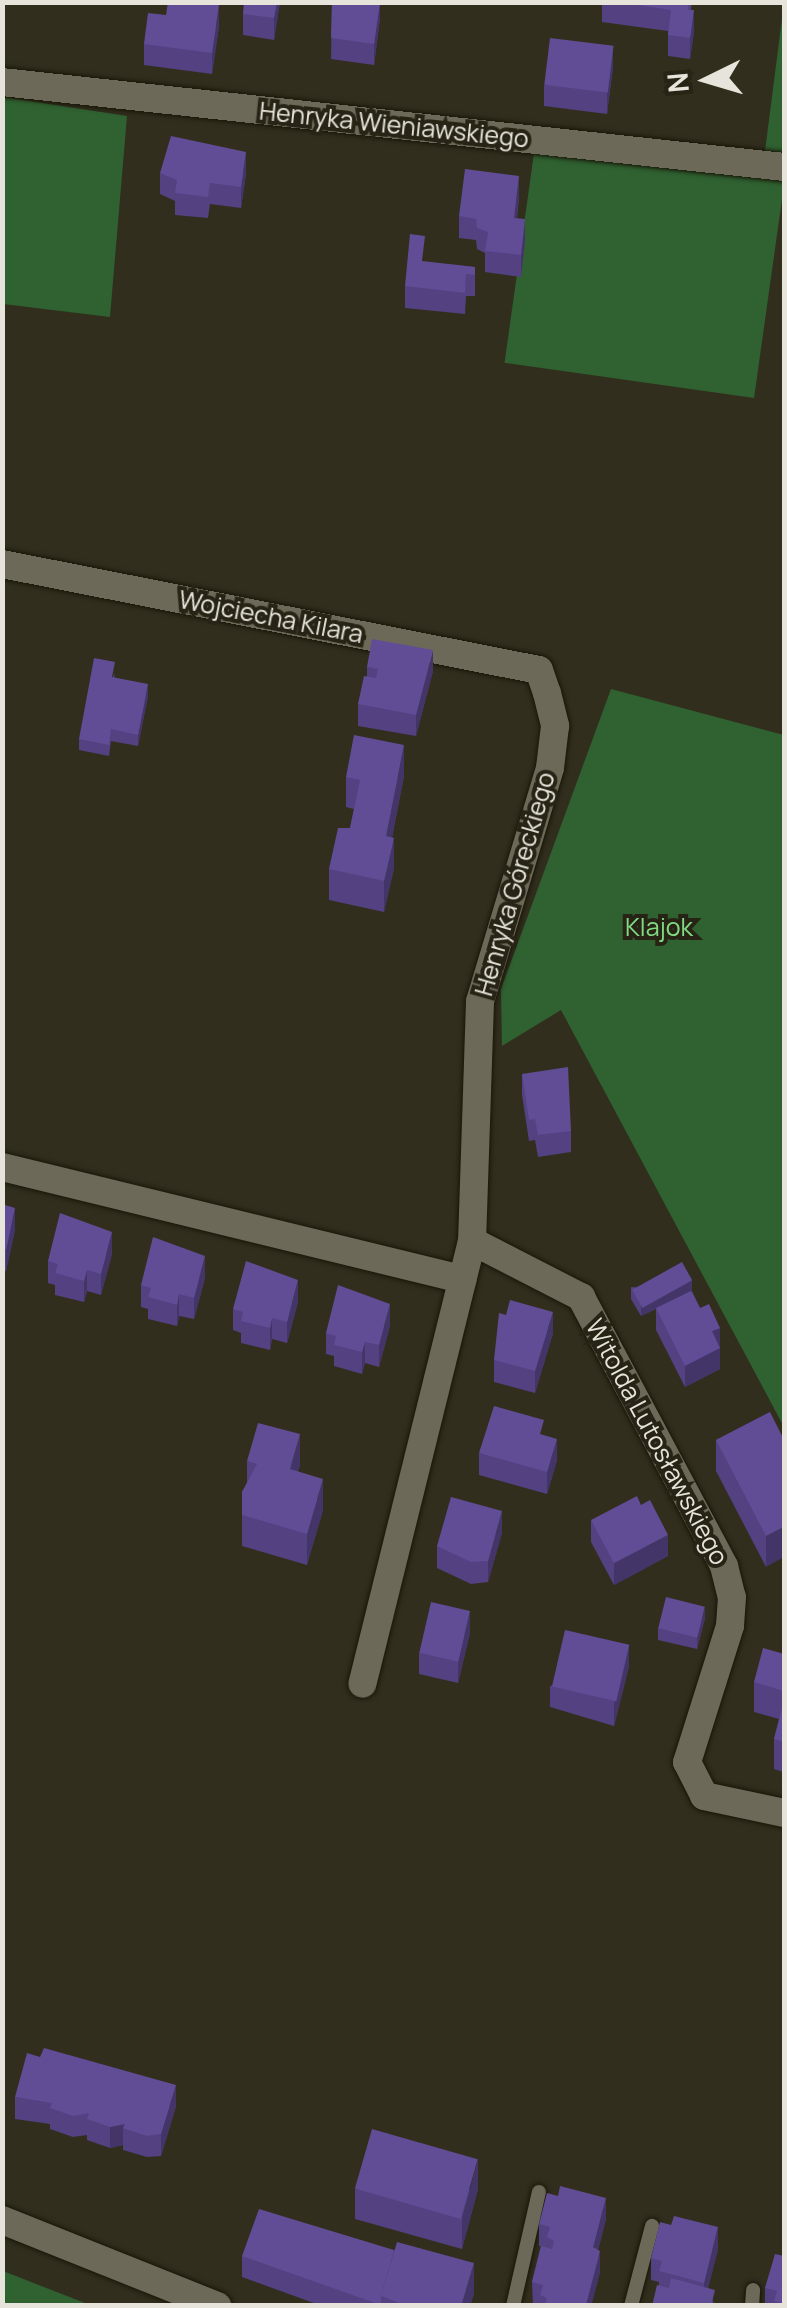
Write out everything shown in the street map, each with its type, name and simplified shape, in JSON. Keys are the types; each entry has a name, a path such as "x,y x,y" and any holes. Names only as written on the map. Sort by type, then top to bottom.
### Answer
{"street":[{"name":"Henryka Wieniawskiego","path":"2,82 784,167"},
{"name":"Wojciecha Kilara","path":"2,564 539,670"},
{"name":"Henryka Góreckiego","path":"362,1684 472,1241 480,1002 536,827 555,726 539,670"},
{"path":"2,1167 463,1279"},
{"name":"Witolda Lutosławskiego","path":"472,1241 580,1296 724,1566 732,1597 730,1626 687,1762 704,1796 784,1813"},
{"path":"2,2220 217,2306"}],"lane":[{"path":"513,2306 539,2192"},
{"path":"632,2306 652,2226"}],"green space":[{"path":"784,3 784,153 765,151"},
{"path":"3,97 127,116 110,317 3,304"},
{"path":"535,146 784,181 754,398 505,363"},
{"name":"Klajok","path":"611,689 784,735 784,1427 561,1010 502,1046 501,989"},
{"path":"3,2271 90,2305 3,2305"}],"building":[{"path":"168,2 219,5 212,53 144,44 148,13 166,15"},
{"path":"244,2 277,2 274,18 243,14"},
{"path":"332,2 380,2 374,44 331,38"},
{"path":"617,2 689,2 688,10 694,10 690,38 668,35 671,10"},
{"path":"550,38 614,46 608,92 544,85"},
{"path":"171,136 246,152 241,187 210,183 208,197 175,193 177,180 160,173"},
{"path":"465,169 519,176 514,218 525,219 521,255 485,251 488,232 477,228 476,219 459,216"},
{"path":"410,234 425,236 422,261 475,267 475,275 466,274 465,293 405,286"},
{"path":"372,639 433,650 416,715 358,704 364,676 376,678 378,669 367,667"},
{"path":"94,658 115,662 112,677 148,684 138,735 111,729 109,745 79,739"},
{"path":"354,735 404,745 386,836 394,838 384,881 329,869 338,828 350,828 360,780 346,777"},
{"path":"568,1067 571,1131 538,1135 535,1119 529,1120 522,1074"},
{"path":"2,1204 15,1208 6,1250 2,1249"},
{"path":"60,1213 112,1232 101,1274 87,1270 84,1281 55,1273 58,1264 48,1261"},
{"path":"153,1237 205,1256 194,1298 179,1294 177,1305 148,1297 151,1288 141,1285"},
{"path":"246,1261 298,1280 287,1322 272,1318 270,1328 241,1321 243,1312 233,1309"},
{"path":"682,1262 692,1280 642,1308 632,1290"},
{"path":"338,1285 390,1304 379,1345 365,1342 362,1352 334,1345 336,1336 326,1333"},
{"path":"691,1291 700,1308 709,1304 720,1328 712,1331 720,1348 685,1366 656,1308"},
{"path":"510,1300 553,1312 535,1371 494,1360 499,1313 506,1315"},
{"path":"494,1406 544,1420 540,1434 557,1439 547,1472 479,1453"},
{"path":"770,1412 784,1440 784,1527 766,1536 716,1440"},
{"path":"258,1423 300,1434 290,1469 323,1479 307,1534 242,1515 242,1492 257,1464 247,1461"},
{"path":"637,1496 641,1505 650,1500 668,1535 614,1563 591,1520"},
{"path":"451,1497 502,1511 488,1561 471,1562 437,1546"},
{"path":"666,1597 705,1607 697,1638 658,1628"},
{"path":"431,1602 470,1611 458,1662 419,1653"},
{"path":"565,1630 629,1645 616,1701 552,1687"},
{"path":"763,1648 784,1654 784,1691 754,1682"},
{"path":"784,1701 784,1742 774,1739"},
{"path":"44,2048 176,2085 161,2134 147,2136 123,2128 125,2124 110,2127 87,2119 89,2113 73,2116 50,2108 52,2103 15,2097 27,2053 40,2057"},
{"path":"372,2129 478,2159 461,2219 355,2189"},
{"path":"560,2186 606,2198 593,2247 600,2251 588,2306 545,2306 547,2298 540,2295 543,2285 532,2282 541,2246 552,2249 554,2241 547,2237 550,2227 539,2224 547,2193 558,2196"},
{"path":"259,2209 394,2250 381,2305 242,2256"},
{"path":"674,2216 718,2227 704,2283 659,2271 662,2261 651,2258 660,2222 671,2225"},
{"path":"397,2242 474,2263 461,2306 407,2306 381,2296"},
{"path":"775,2254 784,2256 784,2304 774,2301 777,2291 765,2288"},
{"path":"671,2278 715,2290 711,2306 652,2306 657,2285 669,2288"}]}
